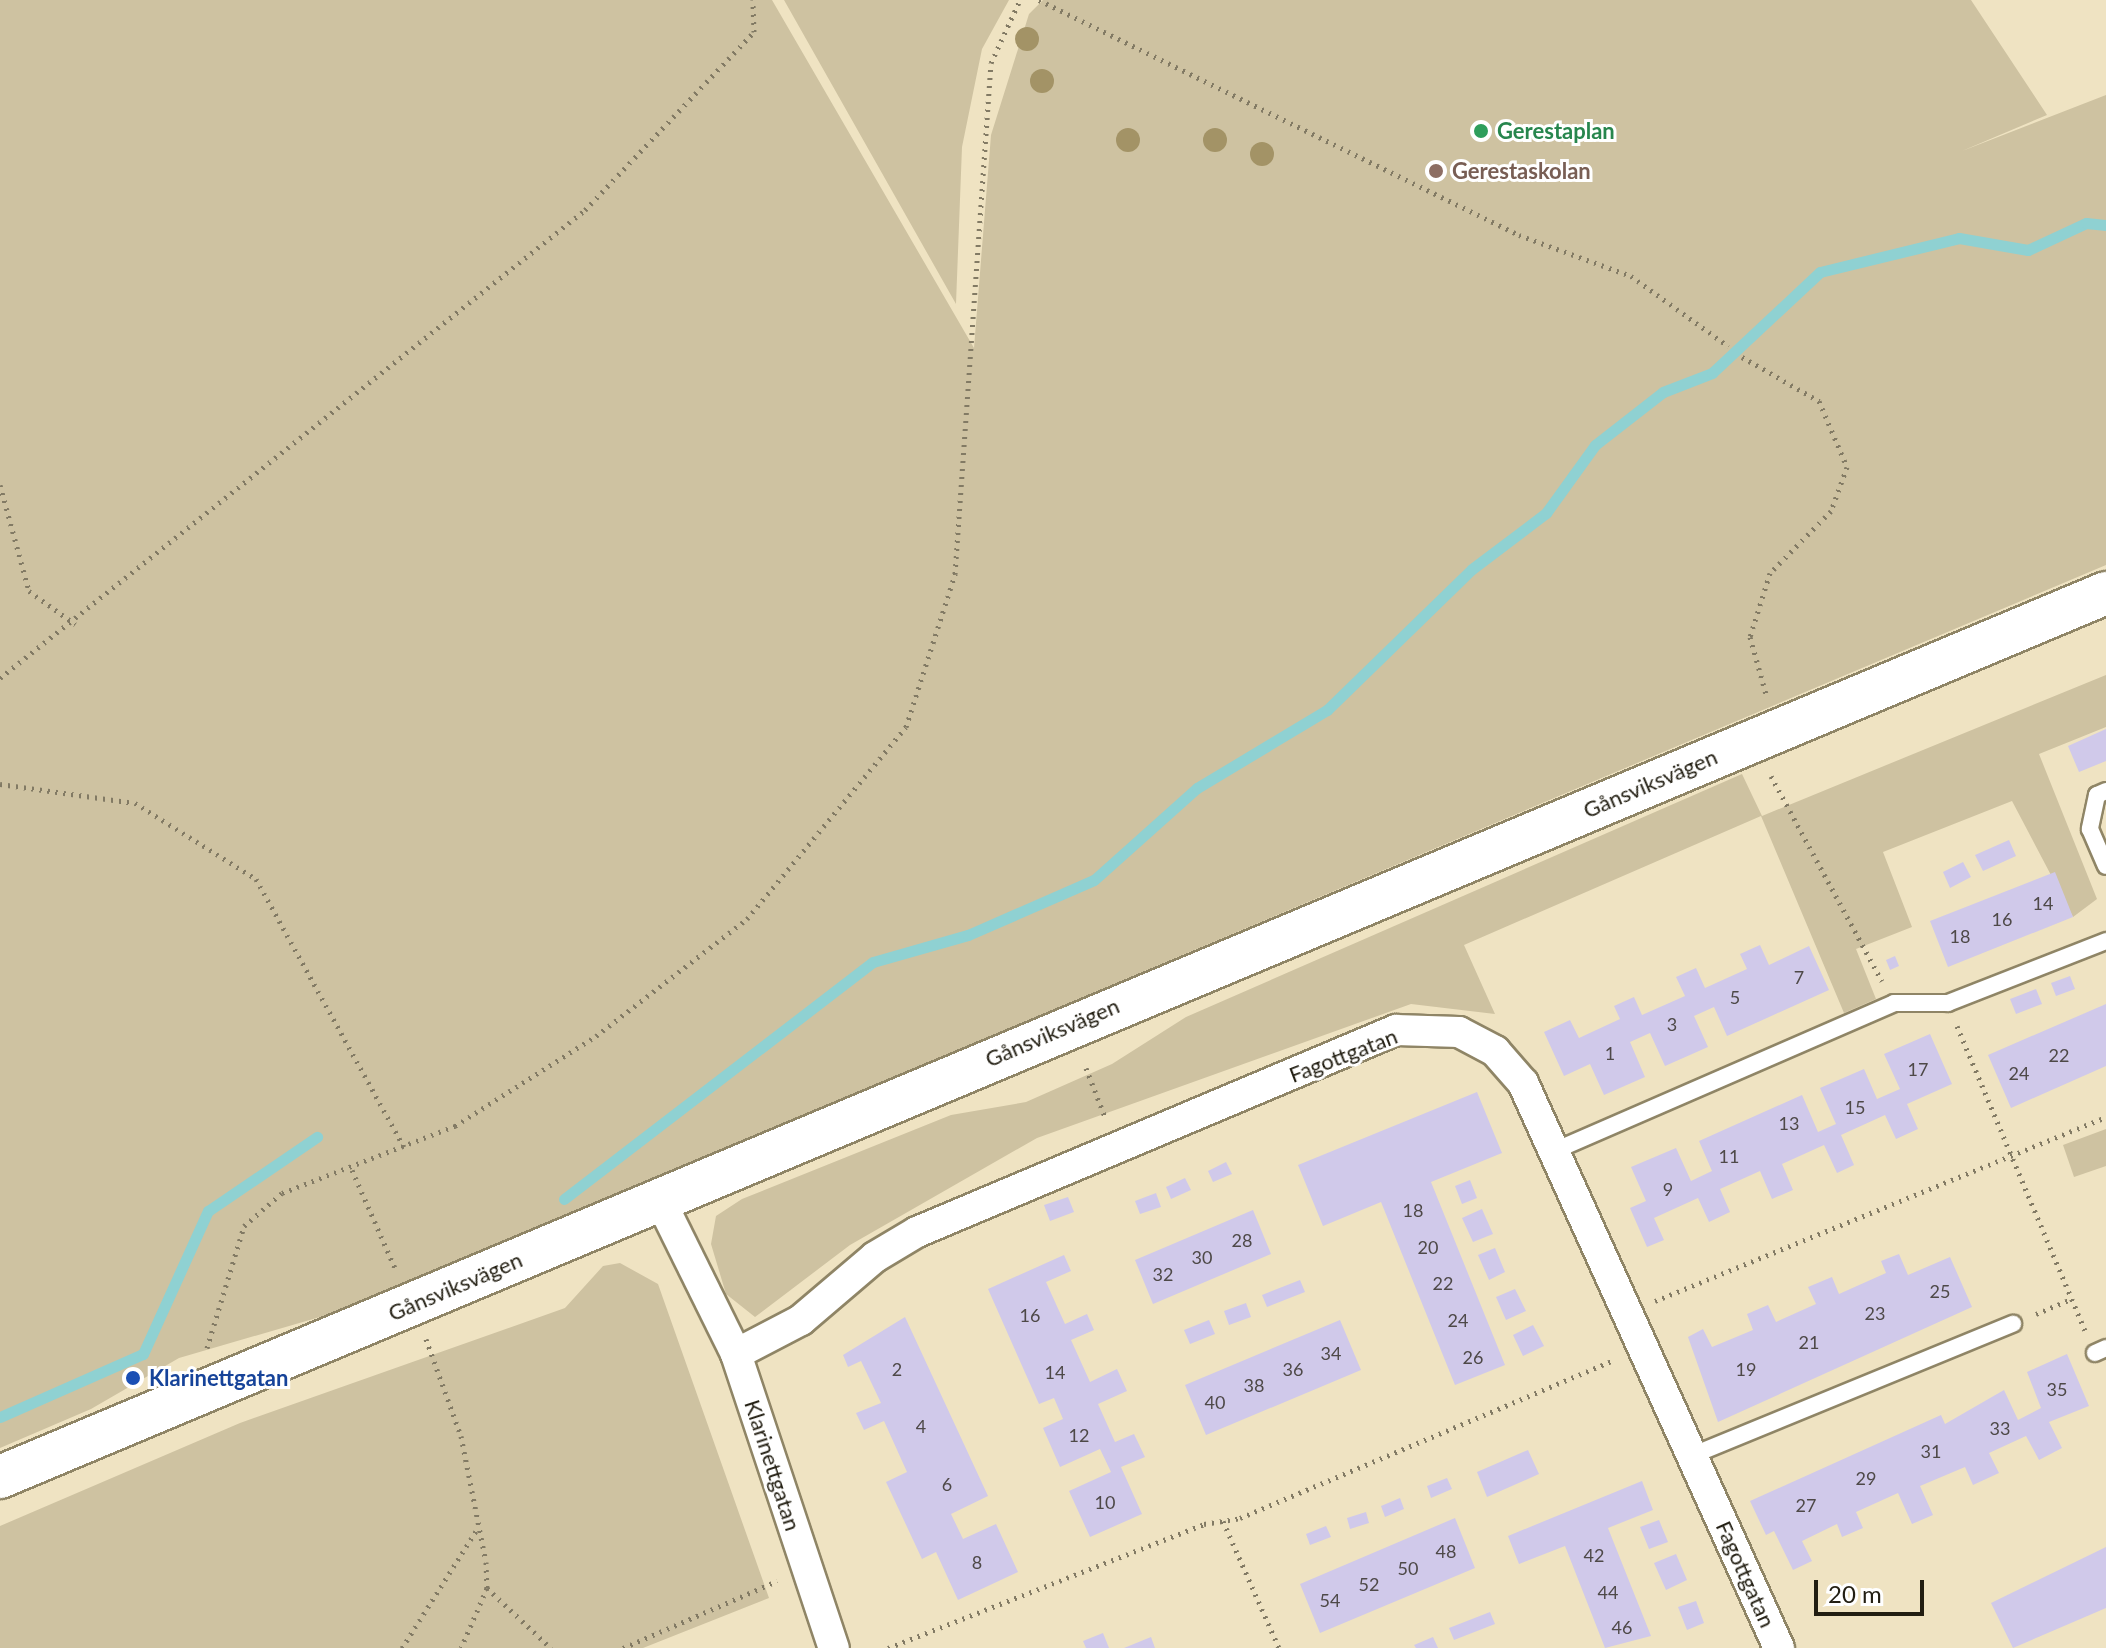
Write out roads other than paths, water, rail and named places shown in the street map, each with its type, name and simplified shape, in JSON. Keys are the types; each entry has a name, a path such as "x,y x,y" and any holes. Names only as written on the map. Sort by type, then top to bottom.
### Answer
{"main road":[{"name":"Gånsviksvägen","path":"0,1477 2106,593"}],"street":[{"name":"Fagottgatan","path":"736,1354 801,1320 875,1257 917,1232 1396,1030 1459,1032 1495,1051 1523,1083 1779,1648"},
{"name":"Klarinettgatan","path":"660,1200 736,1354 834,1648"}],"lane":[{"path":"2106,791 2097,795 2090,829 2106,866"},
{"path":"1554,1151 1894,1003 1948,1003 2106,941"},
{"path":"1693,1455 2013,1324"}],"waterway":[{"path":"564,1199 873,962 968,935 1094,880 1197,788 1327,710 1472,569 1546,513 1595,445 1663,392 1712,373 1820,272 1959,238 2028,250 2086,223 2106,225"},
{"path":"0,1417 143,1354 208,1211 317,1137"}],"place":[{"name":"Gerestaplan","path":"1481,131"},
{"name":"Gerestaskolan","path":"1436,171"},
{"name":"Klarinettgatan","path":"133,1378"}]}
